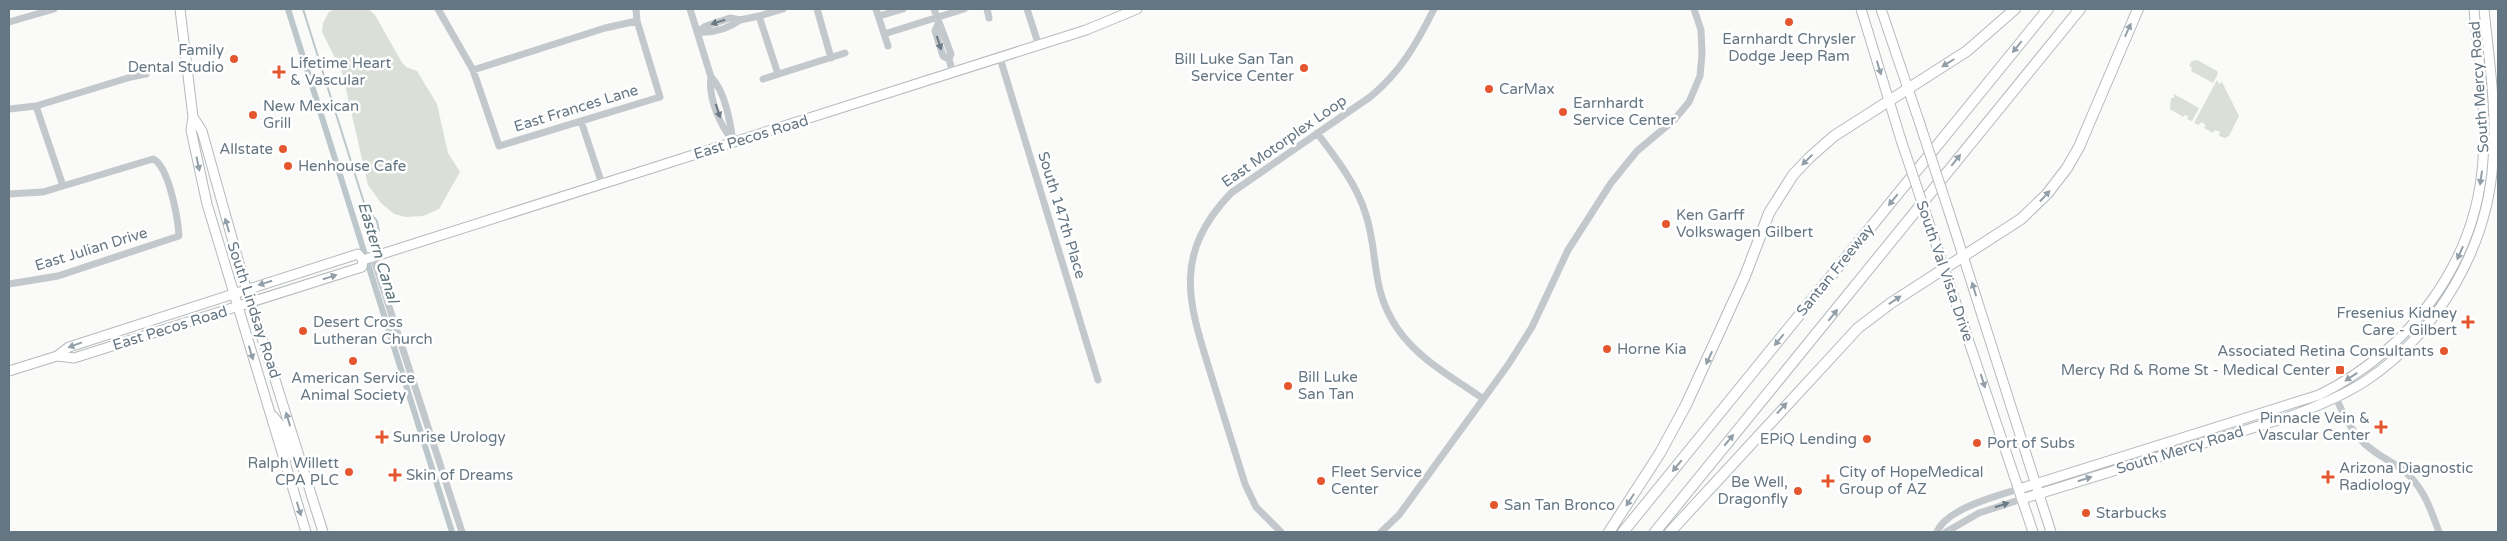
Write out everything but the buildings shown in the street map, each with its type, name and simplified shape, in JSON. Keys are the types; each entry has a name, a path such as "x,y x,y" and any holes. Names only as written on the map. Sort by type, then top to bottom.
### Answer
{"highway":[{"path":"1609,532 1660,453 1686,405 1745,276 1769,213 1800,166 1822,146 1967,51 2015,9"},
{"name":"Santan Freeway","path":"1623,532 2048,9"},
{"name":"Santan Freeway","path":"1655,532 2080,9"},
{"path":"1670,532 1847,338 1891,303 1963,255 2021,220 2047,194 2067,168 2082,141 2138,9"}],"main road":[{"name":"South Lindsay Road","path":"180,9 184,55 193,116 190,130 203,188 237,307 306,532"},
{"name":"East Pecos Road","path":"57,356 74,358 237,307 362,266 369,258 1039,46 1102,25 1137,9"},
{"name":"South Val Vista Drive","path":"1861,9 1901,140 2033,532"},
{"name":"South Val Vista Drive","path":"1881,9 1950,215 2051,532"},
{"name":"South Mercy Road","path":"2019,489 2250,418 2331,389 2398,341 2420,317 2444,282 2462,248 2476,204 2482,173 2484,129 2474,9"},
{"name":"South Mercy Road","path":"2022,499 2288,417 2336,398 2367,380 2406,348 2435,315 2451,292 2470,256 2487,206 2496,129 2484,9"},
{"name":"South Lindsay Road","path":"193,116 202,131 246,289 323,532"},
{"name":"East Pecos Road","path":"9,371 57,356 69,347 233,293 358,254 369,258"},
{"path":"2331,389 2336,398"},
{"path":"269,412 282,427 293,457 300,458"}],"street":[{"path":"9,22 54,9"},
{"path":"438,9 474,70 605,28 638,22 636,9"},
{"path":"690,9 711,76 717,83 731,126 734,142"},
{"path":"817,9 831,58"},
{"path":"888,46 877,13 903,9"},
{"path":"934,9 937,21 944,30 951,54 949,59 953,73"},
{"path":"884,34 937,21 964,9"},
{"path":"986,9 989,18"},
{"path":"1027,9 1039,46"},
{"name":"East Motorplex Loop","path":"1281,532 1256,507 1248,490 1190,306 1192,260 1203,231 1222,202 1239,186 1370,97 1390,80 1416,44 1434,9"},
{"path":"1380,532 1392,523 1508,364 1532,327 1568,250 1611,183 1637,152 1674,120 1689,102 1700,76 1702,54 1701,30 1694,9"},
{"path":"697,32 706,26 730,18 740,20 778,10"},
{"path":"759,16 778,74"},
{"name":"East Frances Lane","path":"474,70 499,146 660,97 638,22"},
{"path":"763,78 845,53"},
{"name":"South 147th Place","path":"1000,58 1098,380"},
{"path":"9,109 36,106 131,76 146,74"},
{"path":"9,194 43,192 63,186 36,106"},
{"path":"581,121 602,184"},
{"path":"2484,129 2496,129"},
{"path":"1317,133 1355,188 1362,203 1369,226 1376,282 1388,312 1397,328 1429,362 1482,398"},
{"name":"East Julian Drive","path":"9,284 58,276 179,236 164,171 159,162 146,160 63,186"},
{"path":"369,258 462,532"},
{"path":"2336,398 2358,438 2402,469 2419,486 2428,501 2439,532"},
{"path":"1937,532 1939,527 1963,509 2019,489"},
{"path":"1946,532 1979,513 2022,499"}],"shaded area":[{"path":"335,9 368,9 375,15 401,61 406,67 417,71 437,104 448,153 460,172 439,209 423,216 406,217 394,214 381,203 368,185 342,72 322,32 323,23 329,12"},
{"path":"2197,60 2217,71 2218,74 2213,83 2191,71 2192,68 2189,65 2192,61"},
{"path":"2217,80 2219,84 2222,82 2239,116 2229,136 2225,138 2219,136 2220,132 2215,130 2213,133 2204,128 2206,125 2201,122 2199,125 2194,123"},
{"path":"2174,94 2199,108 2192,121 2187,119 2188,116 2185,115 2183,117 2170,109 2171,98 2174,98"}],"waterway":[{"name":"Eastern Canal","path":"288,9 452,532"},
{"path":"303,9 365,206 377,221 379,231"}],"place":[{"name":"Earnhardt Chrysler Dodge Jeep Ram","path":"1789,22"},
{"name":"Family Dental Studio","path":"234,59"},
{"name":"Bill Luke San Tan Service Center","path":"1304,68"},
{"name":"Lifetime Heart & Vascular","path":"279,72"},
{"name":"CarMax","path":"1489,89"},
{"name":"Earnhardt Service Center","path":"1563,112"},
{"name":"New Mexican Grill","path":"253,115"},
{"name":"Allstate","path":"283,149"},
{"name":"Henhouse Cafe","path":"288,166"},
{"name":"Ken Garff Volkswagen Gilbert","path":"1666,224"},
{"name":"Fresenius Kidney Care - Gilbert","path":"2468,322"},
{"name":"Desert Cross Lutheran Church","path":"303,331"},
{"name":"Horne Kia","path":"1607,349"},
{"name":"Associated Retina Consultants","path":"2444,351"},
{"name":"American Service Animal Society","path":"353,361"},
{"name":"Mercy Rd & Rome St - Medical Center","path":"2340,370"},
{"name":"Bill Luke San Tan","path":"1288,386"},
{"name":"Pinnacle Vein & Vascular Center","path":"2381,427"},
{"name":"Sunrise Urology","path":"382,437"},
{"name":"EPiQ Lending","path":"1867,439"},
{"name":"Port of Subs","path":"1977,443"},
{"name":"Ralph Willett CPA PLC","path":"349,472"},
{"name":"Skin of Dreams","path":"395,475"},
{"name":"Arizona Diagnostic Radiology","path":"2328,477"},
{"name":"Fleet Service Center","path":"1321,481"},
{"name":"City of HopeMedical Group of AZ","path":"1828,481"},
{"name":"Be Well, Dragonfly","path":"1798,491"},
{"name":"San Tan Bronco","path":"1494,505"},
{"name":"Starbucks","path":"2086,513"}]}
